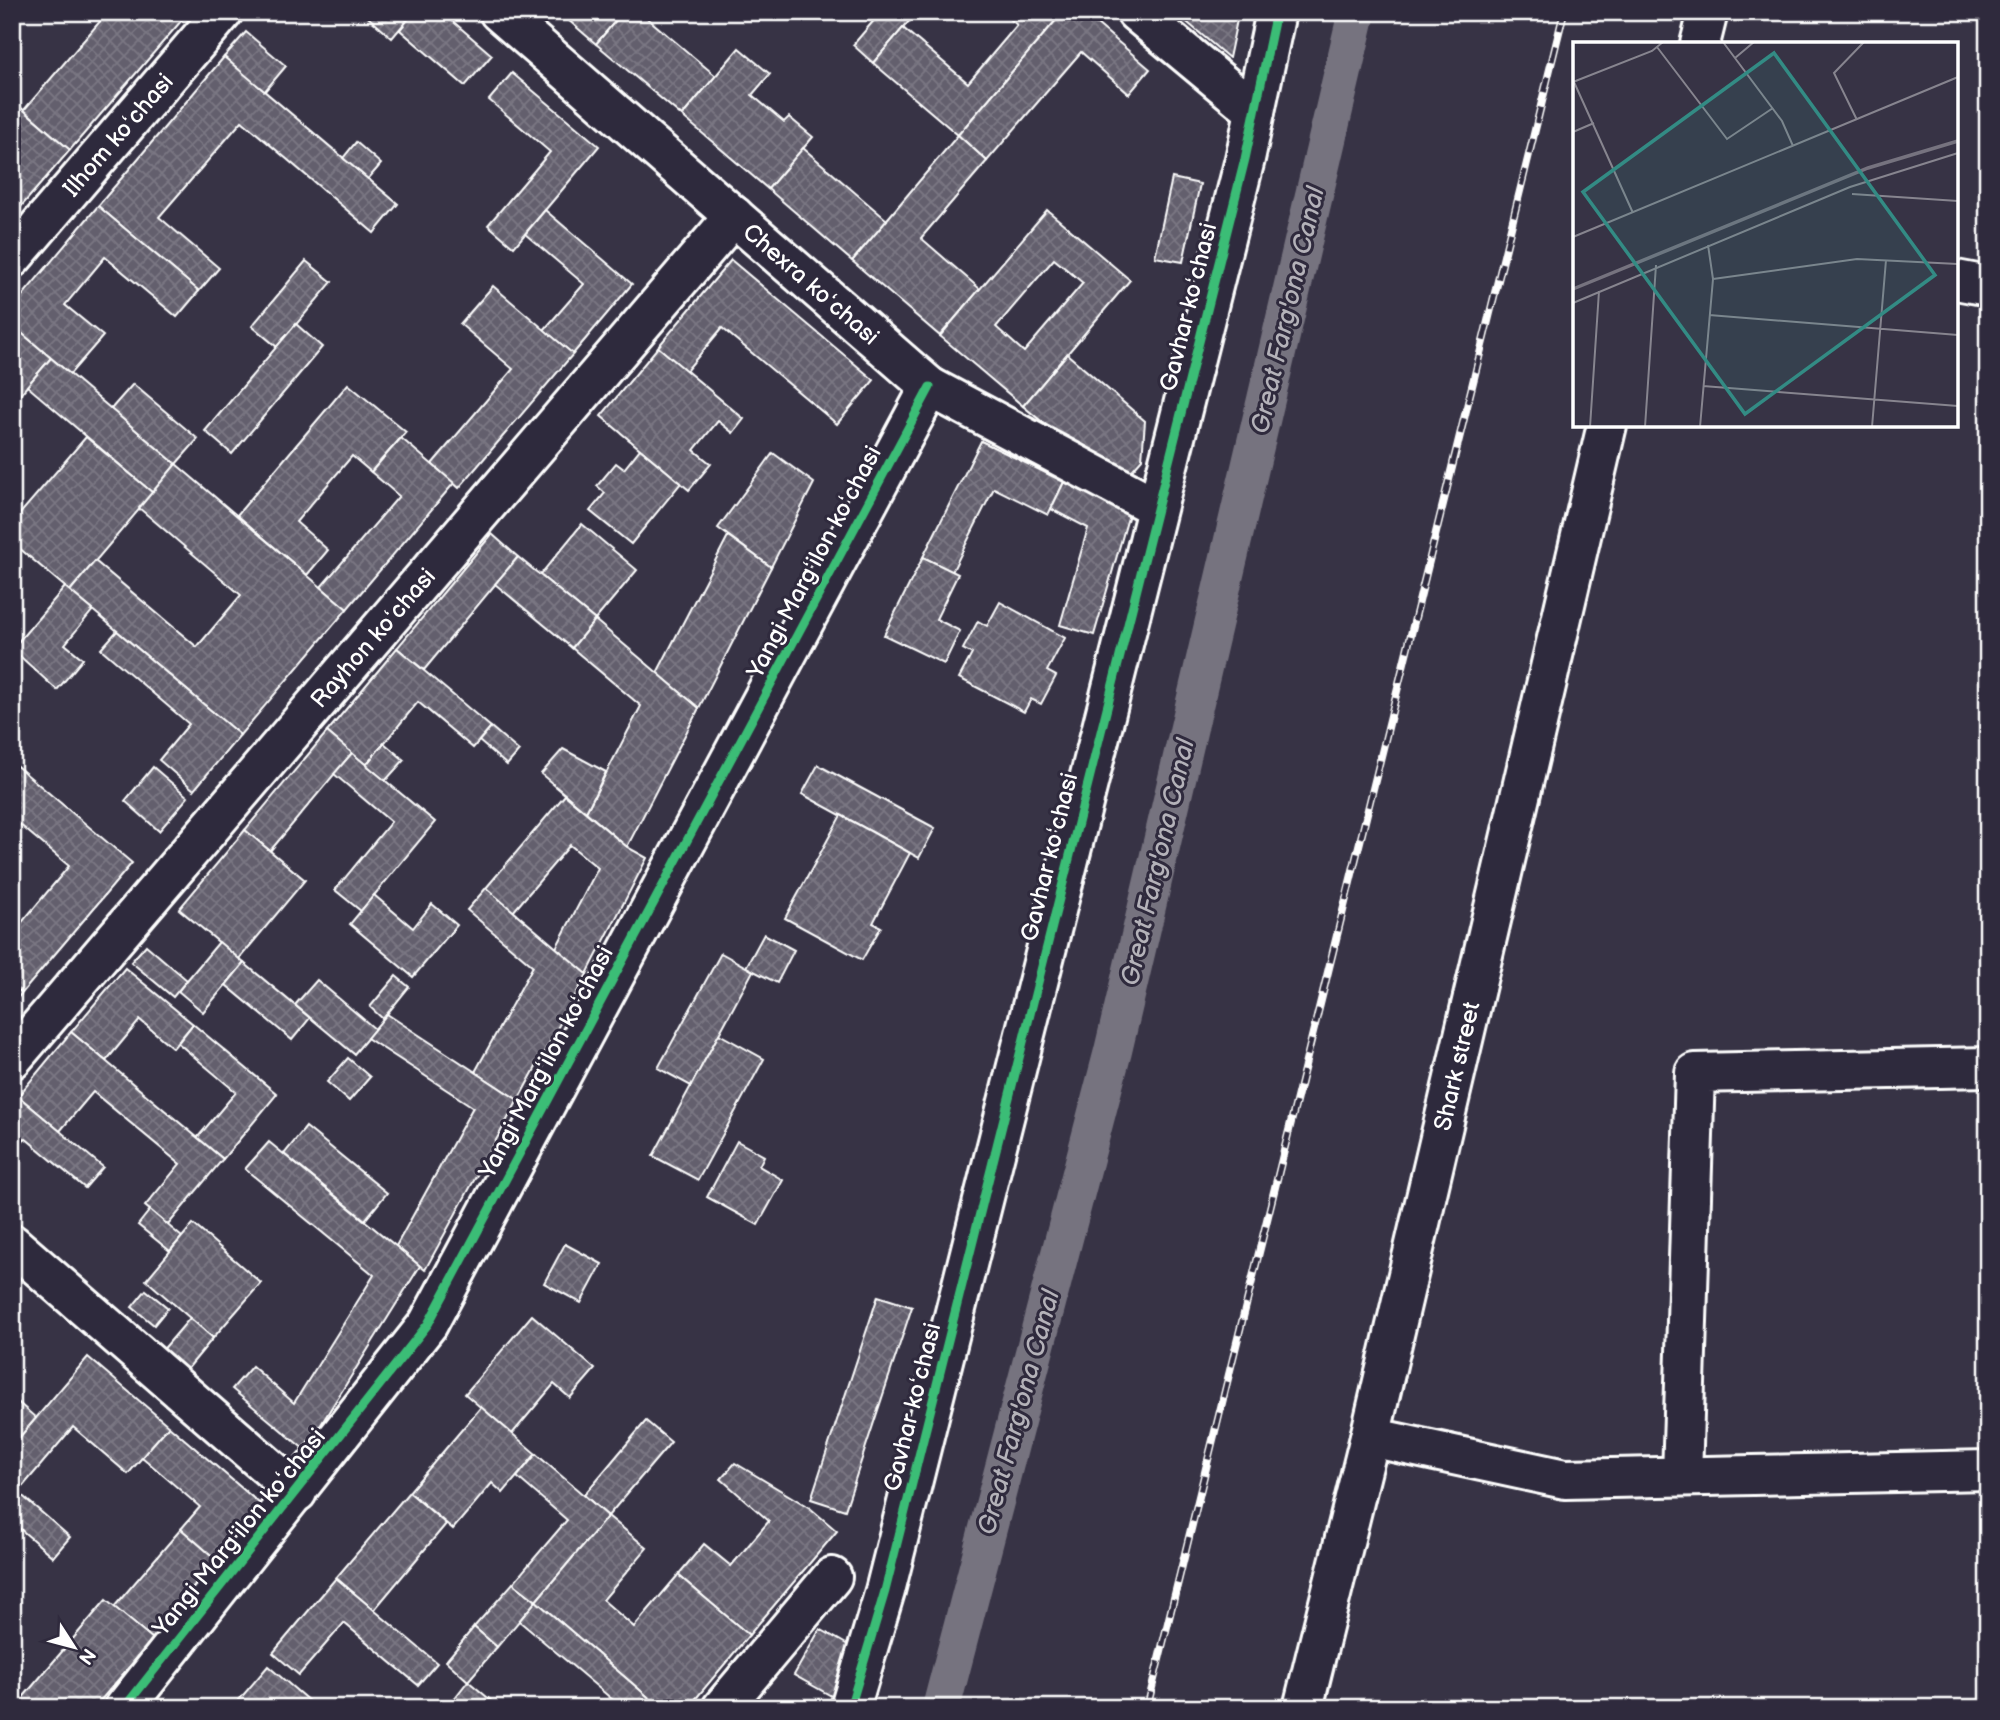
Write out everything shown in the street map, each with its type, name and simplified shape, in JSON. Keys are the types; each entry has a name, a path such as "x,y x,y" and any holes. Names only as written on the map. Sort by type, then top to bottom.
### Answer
{"street":[{"name":"Ilhom koʻchasi","path":"12,258 223,12"},
{"name":"Chexra koʻchasi","path":"499,12 930,387 1156,507"},
{"path":"1136,12 1255,111"},
{"name":"Gavhar koʻchasi","path":"850,1708 885,1591 1255,111 1276,12"},
{"path":"1700,42 1708,12"},
{"name":"Rayhon koʻchasi","path":"12,1059 734,216"},
{"path":"1958,280 1988,286"},
{"name":"Yangi Margʻilon koʻchasi","path":"124,1708 428,1324 930,387"},
{"name":"Shark street","path":"1303,1708 1370,1437 1607,427"},
{"path":"1682,1476 1695,1073 1988,1067"},
{"path":"12,1244 297,1492"},
{"path":"1370,1437 1564,1479 1988,1469"},
{"path":"722,1708 832,1577"}],"building":[{"path":"108,12 174,12 182,20 70,150 24,110"},
{"path":"362,12 414,12 392,38"},
{"path":"414,12 442,12 492,55 465,86 400,30"},
{"path":"559,12 623,12 596,44"},
{"path":"623,12 640,12 716,76 682,116 596,44"},
{"path":"881,12 917,12 873,63 853,45"},
{"path":"1002,12 1063,12 958,135 873,63 903,28 968,83 1017,25"},
{"path":"1063,12 1083,12 1150,69 1129,94 1081,52 987,161 958,135"},
{"path":"1175,12 1228,12 1237,20 1229,58"},
{"path":"246,32 286,66 264,92 224,57"},
{"path":"739,48 770,74 752,95 784,122 789,117 813,137 768,189 682,116"},
{"path":"224,57 398,204 374,233 242,121 159,217 219,268 199,291 98,206"},
{"path":"512,73 599,146 514,247 488,225 550,152 489,100"},
{"path":"12,100 70,150 12,217"},
{"path":"958,135 987,161 921,238 980,289 940,336 852,261"},
{"path":"356,142 381,164 368,179 343,158"},
{"path":"803,148 887,220 852,261 768,189"},
{"path":"1172,178 1200,184 1183,262 1155,257"},
{"path":"98,206 199,291 177,317 105,257 65,305 103,336 70,374 12,325 12,308"},
{"path":"545,210 632,284 573,354 544,330 584,284 525,234"},
{"path":"1047,210 1130,280 1023,406 940,336","holes":["1054,259 1083,283 1024,352 996,327"]},
{"path":"731,260 874,380 837,424 722,328 686,371 658,347"},
{"path":"306,261 332,282 277,347 252,326"},
{"path":"493,286 573,354 459,488 432,464 513,369 460,324"},
{"path":"296,324 322,347 232,454 205,431"},
{"path":"12,325 51,358 12,404"},
{"path":"658,347 744,419 733,433 718,421 694,450 711,464 689,490 601,416"},
{"path":"1067,354 1145,421 1142,459 1119,485 1023,406"},
{"path":"51,358 176,464 153,493 27,386"},
{"path":"133,384 198,439 176,464 111,409"},
{"path":"348,384 406,432 371,472 352,456 296,522 328,550 307,575 237,515"},
{"path":"86,437 153,493 70,591 12,542 12,523"},
{"path":"401,438 454,483 347,609 321,587 399,496 371,472"},
{"path":"981,441 1064,482 1048,515 994,488 952,572 923,557"},
{"path":"640,449 681,483 631,544 590,511 605,493 597,486 616,463 624,469"},
{"path":"773,453 814,483 771,567 718,528"},
{"path":"176,464 347,609 240,735 70,591 95,561 197,647 241,595 139,508"},
{"path":"1064,482 1129,514 1094,635 1060,625 1088,528 1051,509"},
{"path":"582,524 637,570 595,620 540,575"},
{"path":"492,534 518,557 424,670 397,648"},
{"path":"728,536 771,567 699,708 657,673"},
{"path":"518,557 595,620 572,648 495,584"},
{"path":"923,557 958,574 936,619 960,631 944,664 884,635"},
{"path":"65,587 93,610 65,644 83,659 57,690 12,649"},
{"path":"1000,602 1065,638 1047,671 1056,676 1041,704 1031,699 1024,712 959,678 972,654 963,649 978,621 987,626"},
{"path":"595,620 699,708 627,847 586,812 641,706 572,648"},
{"path":"117,631 240,735 194,790 159,760 189,724 101,649"},
{"path":"397,648 491,727 473,748 418,702 366,765 327,732"},
{"path":"491,727 519,751 507,765 479,741"},
{"path":"327,732 352,753 270,851 245,830"},
{"path":"384,743 404,760 385,781 366,765"},
{"path":"563,749 606,772 586,812 541,774"},
{"path":"352,753 435,822 361,911 335,890 391,822 334,774"},
{"path":"12,762 132,863 22,993 12,985 12,934 69,866 12,818"},
{"path":"818,765 935,828 919,858 802,794"},
{"path":"153,767 188,797 159,831 125,801"},
{"path":"565,795 627,847 647,858 587,974 556,948 598,868 570,845 513,912 486,888"},
{"path":"841,815 910,853 873,923 881,927 862,960 785,918"},
{"path":"245,830 305,880 239,959 179,909"},
{"path":"486,888 587,974 518,1100 475,1072 533,966 467,910"},
{"path":"374,895 413,928 432,904 457,925 413,977 350,924"},
{"path":"764,934 794,950 777,983 746,967"},
{"path":"219,942 244,963 203,1012 178,991"},
{"path":"146,945 187,980 173,997 131,962"},
{"path":"721,953 753,971 691,1086 658,1068"},
{"path":"244,963 310,1018 292,1040 226,985"},
{"path":"125,968 193,1024 173,1048 140,1020 106,1061 71,1032"},
{"path":"396,976 409,987 383,1019 370,1007"},
{"path":"317,980 375,1029 354,1054 295,1005"},
{"path":"12,985 22,993 12,1004"},
{"path":"387,1014 518,1100 425,1270 396,1246 473,1107 367,1038"},
{"path":"193,1024 277,1094 223,1159 197,1138 236,1092 178,1043"},
{"path":"71,1032 223,1159 168,1225 145,1206 180,1164 93,1092 60,1131 18,1096"},
{"path":"719,1034 764,1059 698,1180 653,1156"},
{"path":"348,1058 370,1077 349,1101 327,1082"},
{"path":"18,1096 103,1167 85,1188 25,1138 12,1154 12,1103"},
{"path":"306,1127 387,1193 365,1220 284,1154"},
{"path":"737,1141 764,1156 759,1166 783,1180 758,1225 707,1197"},
{"path":"269,1142 420,1266 305,1450 232,1389 252,1366 294,1403 374,1275 245,1169"},
{"path":"150,1210 182,1237 170,1251 138,1225"},
{"path":"193,1224 261,1283 213,1338 146,1280"},
{"path":"565,1244 602,1264 581,1303 544,1283"},
{"path":"146,1290 168,1308 154,1325 132,1307"},
{"path":"878,1296 912,1307 845,1510 811,1499"},
{"path":"532,1315 595,1369 570,1398 554,1384 512,1434 465,1394"},
{"path":"190,1318 213,1338 185,1372 161,1352"},
{"path":"88,1357 169,1426 128,1474 73,1427 12,1499 12,1446"},
{"path":"12,1397 36,1418 12,1446"},
{"path":"481,1407 536,1454 503,1493 492,1483 453,1529 409,1492"},
{"path":"646,1421 671,1442 608,1516 584,1495"},
{"path":"169,1426 265,1508 219,1562 181,1529 200,1507 142,1457"},
{"path":"536,1454 608,1516 536,1601 513,1583 567,1520 517,1477"},
{"path":"735,1463 810,1508 837,1531 749,1635 678,1575 704,1544 731,1566 769,1521 721,1479"},
{"path":"18,1492 70,1537 53,1557 12,1522 12,1499"},
{"path":"409,1492 446,1524 374,1610 336,1578"},
{"path":"608,1516 647,1548 603,1600 634,1627 678,1575 749,1635 688,1708 661,1708 536,1601"},
{"path":"181,1529 219,1562 153,1639 114,1607"},
{"path":"336,1578 437,1663 418,1685 344,1623 299,1675 273,1653"},
{"path":"513,1583 536,1601 497,1647 474,1627"},
{"path":"106,1600 153,1639 94,1708 26,1708 19,1702"},
{"path":"536,1601 661,1708 606,1708 613,1700 519,1621"},
{"path":"474,1627 497,1647 468,1681 446,1661"},
{"path":"820,1629 862,1653 835,1698 794,1675"},
{"path":"268,1666 317,1708 232,1708"},
{"path":"468,1681 500,1708 447,1708"}],"waterway":[{"name":"Great Farg'ona Canal","path":"941,1708 1113,1051 1357,12"}],"railway":[{"path":"1147,1708 1564,12"}],"cycle path":[{"path":"850,1708 885,1591 1245,159 1276,12"},
{"path":"124,1708 428,1324 930,387"}]}
